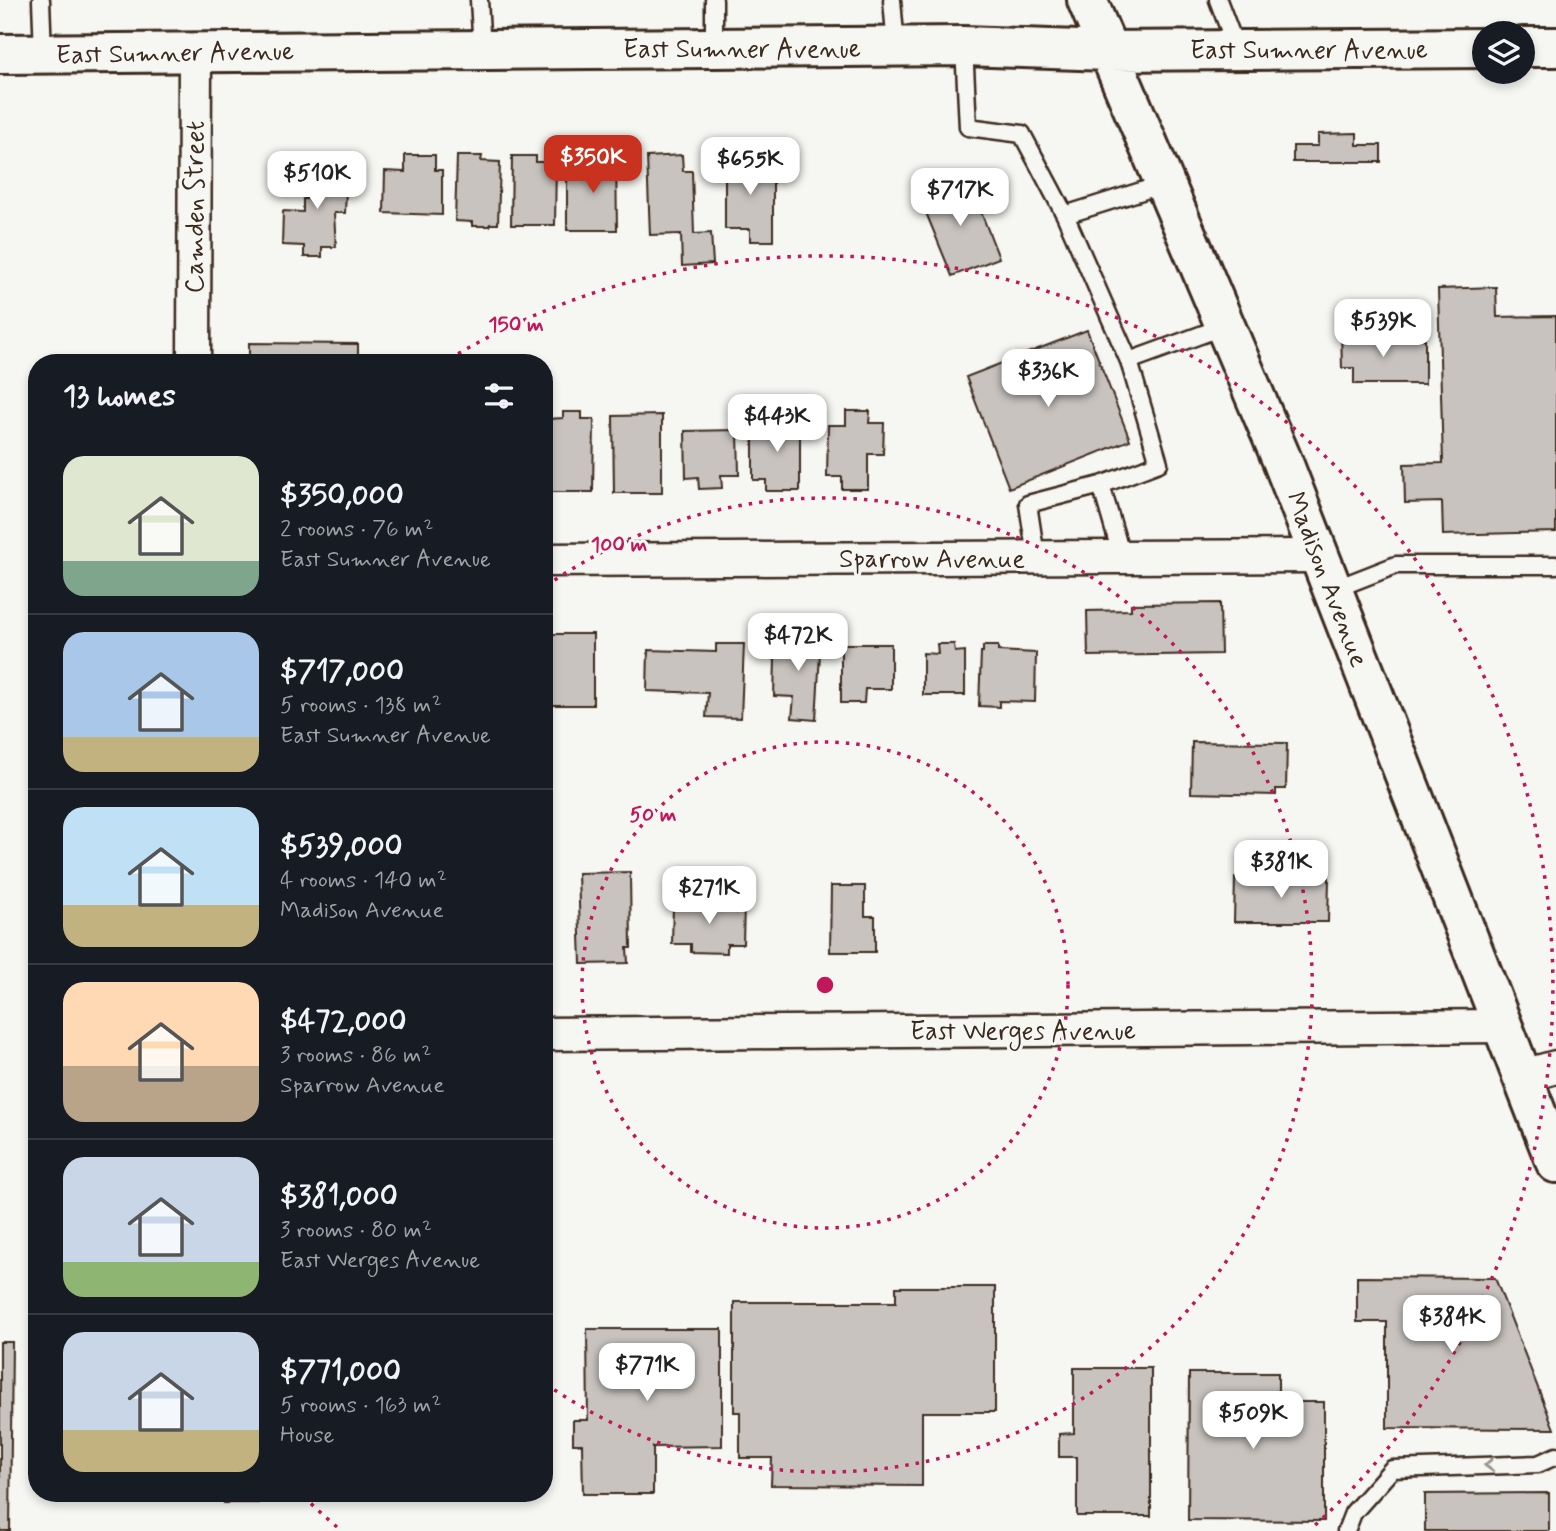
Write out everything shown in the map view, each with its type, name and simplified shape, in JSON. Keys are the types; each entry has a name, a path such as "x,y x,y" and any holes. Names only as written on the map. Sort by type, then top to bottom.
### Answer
{"street":[{"name":"Madison Avenue","path":"1087,0 1282,460 1503,1026 1539,1072 1556,1163"},
{"name":"East Sumner Avenue","path":"0,54 964,46 1108,51 1472,48"},
{"path":"1535,47 1556,47"},
{"name":"Camden Street","path":"194,354 195,52"},
{"name":"Sparrow Avenue","path":"553,560 1122,557 1326,573"},
{"name":"East Werges Avenue","path":"553,1034 1503,1026"}],"lane":[{"path":"41,0 43,54"},
{"path":"479,0 482,50"},
{"path":"713,0 714,48"},
{"path":"892,0 896,47"},
{"path":"1218,0 1237,50"},
{"path":"964,46 968,127 1022,134 1065,215 1129,361 1159,463 1101,485 1028,504 1036,558"},
{"path":"1065,215 1164,184"},
{"path":"1129,361 1225,326"},
{"path":"1101,485 1122,557"},
{"path":"1326,573 1396,565 1556,565"},
{"path":"1346,1531 1353,1513 1392,1469 1538,1464 1556,1456"}],"building":[{"path":"1357,133 1357,145 1381,145 1381,162 1293,162 1293,146 1318,146 1318,134"},
{"path":"405,155 435,155 435,170 442,170 442,215 384,213 385,171 405,172"},
{"path":"588,155 616,155 617,230 567,230 567,166 589,166"},
{"path":"682,155 683,171 692,171 694,234 711,233 713,264 682,266 681,234 650,235 647,157"},
{"path":"457,156 482,156 481,161 500,162 498,224 472,226 472,222 455,221"},
{"path":"512,156 536,156 536,162 556,162 555,225 511,225"},
{"path":"730,158 770,158 770,169 773,169 773,241 750,241 750,229 725,229 725,168 730,168"},
{"path":"307,165 347,166 345,213 334,213 336,247 322,247 322,257 304,257 304,246 282,245 283,211 303,212"},
{"path":"968,179 999,258 952,276 920,198"},
{"path":"1496,287 1497,317 1556,316 1556,532 1443,535 1442,502 1405,503 1404,464 1443,463 1438,289"},
{"path":"1087,330 1130,440 1009,488 966,377"},
{"path":"1341,330 1371,330 1371,339 1425,339 1425,384 1354,384 1354,368 1342,368"},
{"path":"249,343 358,344 358,354 249,354"},
{"path":"846,411 870,411 869,423 884,423 883,454 868,454 868,489 842,489 842,477 827,477 828,425 846,425"},
{"path":"563,412 582,412 582,419 594,419 593,492 553,492 553,419 563,418"},
{"path":"662,415 662,493 614,493 613,416"},
{"path":"753,420 800,420 800,491 766,491 766,480 753,480"},
{"path":"738,430 739,475 721,475 722,488 699,489 698,477 686,478 685,431"},
{"path":"1220,603 1221,654 1088,656 1087,611 1131,610 1131,604"},
{"path":"553,634 593,634 593,705 553,705"},
{"path":"780,635 821,637 816,720 792,718 794,697 774,696 773,645 779,646"},
{"path":"716,644 744,644 741,718 706,717 708,693 647,691 648,650 716,652"},
{"path":"841,644 891,644 891,689 865,689 864,703 841,703"},
{"path":"937,644 954,644 955,652 965,651 965,695 923,695 923,653 938,654"},
{"path":"983,646 998,646 998,651 1036,653 1035,702 999,701 999,707 979,706"},
{"path":"1192,742 1287,743 1286,789 1276,789 1276,795 1191,793"},
{"path":"630,872 631,948 627,948 628,963 581,964 578,873"},
{"path":"1235,877 1329,878 1328,922 1234,922"},
{"path":"831,886 865,886 865,916 875,916 875,952 830,952"},
{"path":"691,901 744,902 743,944 727,944 727,953 691,952 691,944 672,944 673,906 691,907"},
{"path":"1357,1277 1495,1278 1554,1429 1387,1428 1387,1322 1357,1322"},
{"path":"896,1287 995,1287 995,1412 922,1412 922,1486 771,1485 772,1458 740,1458 740,1412 734,1412 734,1302 896,1302"},
{"path":"587,1329 722,1329 722,1446 653,1447 653,1494 583,1494 582,1444 573,1444 573,1420 588,1420"},
{"path":"0,1342 12,1342 10,1531 0,1531"},
{"path":"1074,1368 1151,1368 1151,1516 1077,1516 1077,1457 1059,1457 1059,1434 1074,1433"},
{"path":"1189,1373 1278,1373 1278,1402 1324,1402 1324,1521 1188,1520"},
{"path":"1549,1493 1549,1531 1425,1531 1425,1494"},
{"path":"224,1502 258,1502 258,1503"}]}
